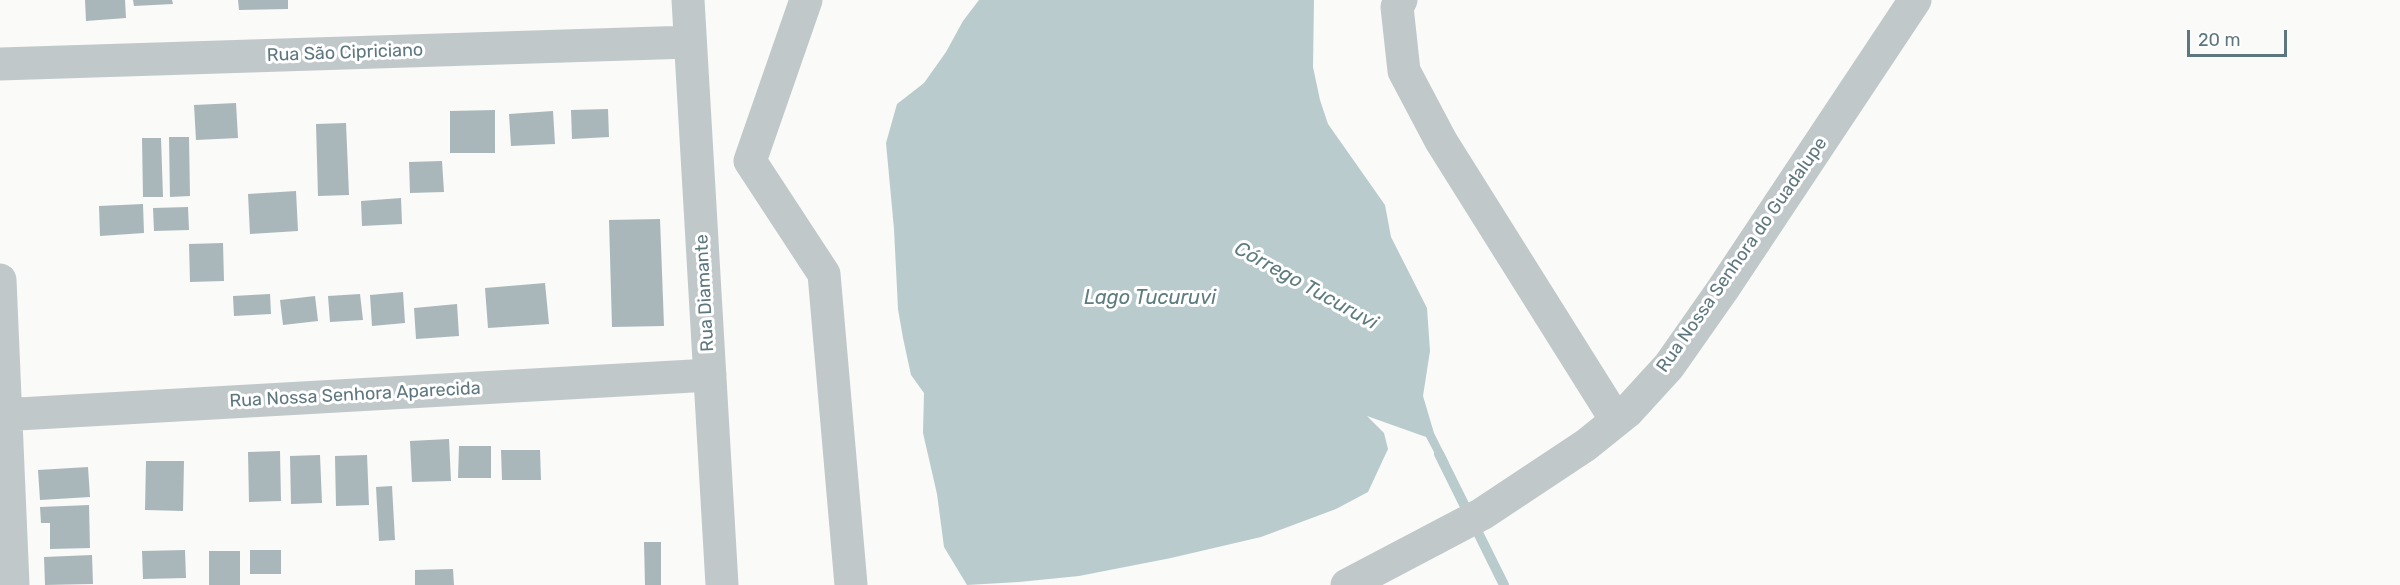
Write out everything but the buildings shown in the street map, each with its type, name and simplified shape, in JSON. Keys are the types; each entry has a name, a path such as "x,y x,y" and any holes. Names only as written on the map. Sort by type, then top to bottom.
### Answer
{"street":[{"name":"Rua Diamante","path":"688,0 722,585"},
{"path":"806,0 750,161 824,274 851,585"},
{"path":"1401,0 1397,8 1404,71 1442,141 1616,420"},
{"name":"Rua Nossa Senhora do Guadalupe","path":"1347,585 1469,521 1586,445 1627,412 1669,366 1723,290 1916,0"},
{"name":"Rua São Cipriciano","path":"0,64 690,42"},
{"path":"0,280 3,415 13,585"},
{"name":"Rua Nossa Senhora Aparecida","path":"3,415 710,375"}],"water":[{"name":"Lago Tucuruvi","path":"979,0 1314,0 1313,67 1328,124 1385,205 1391,237 1427,308 1430,351 1423,396 1434,433 1449,463 1442,467 1426,437 1367,416 1384,433 1388,449 1368,492 1336,509 1261,537 1171,558 1079,576 967,585 944,547 937,494 923,433 924,393 911,375 903,338 898,309 886,143 897,104 924,83"}],"waterway":[{"name":"Córrego Tucuruvi","path":"1439,454 1504,585"}]}
